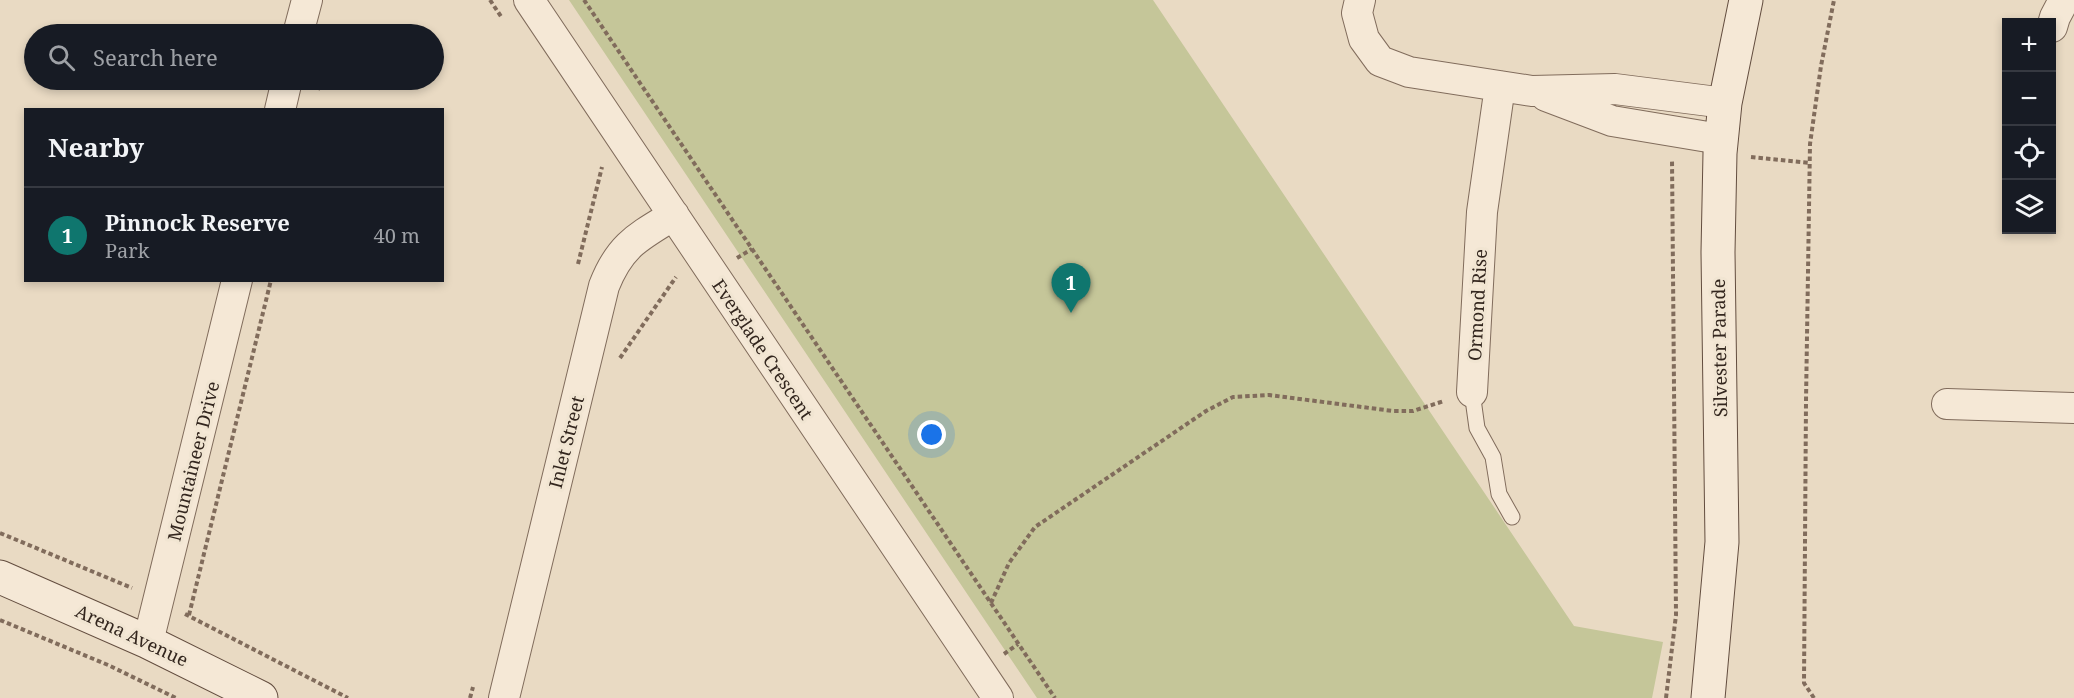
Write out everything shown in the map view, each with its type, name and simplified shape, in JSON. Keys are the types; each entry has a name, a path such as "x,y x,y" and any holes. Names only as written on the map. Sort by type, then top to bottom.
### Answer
{"street":[{"path":"301,24 307,0"},
{"name":"Everglade Crescent","path":"529,0 998,698"},
{"path":"1360,0 1357,13 1364,39 1380,61 1409,72 1532,91 1615,89 1725,103"},
{"name":"Silvester Parade","path":"1708,698 1722,542 1718,252 1720,146 1725,103 1746,0"},
{"path":"2055,18 2064,0"},
{"name":"Ormond Rise","path":"1472,392 1482,212 1500,86"},
{"path":"280,108 285,90"},
{"path":"1532,91 1612,121 1675,132 1720,146"},
{"name":"Inlet Street","path":"504,698 604,286 620,255 646,232 674,215"},
{"name":"Mountaineer Drive","path":"148,642 237,282"},
{"path":"1947,404 2074,408"},
{"name":"Arena Avenue","path":"0,577 148,642 261,698"}],"lane":[{"name":"Ormond Rise","path":"1472,392 1477,428 1493,457 1499,494 1512,517"}],"path":[{"path":"584,0 1055,698"},
{"path":"1814,698 1804,683 1805,412 1810,144 1821,66 1834,0"},
{"path":"1666,698 1676,615 1671,170 1675,132"},
{"path":"1720,146 1810,163"},
{"path":"618,366 621,355 676,277"},
{"path":"189,615 271,282"},
{"path":"991,604 1009,563 1035,527 1206,411 1233,397 1269,395 1393,411 1413,411 1472,392"},
{"path":"0,620 108,665 176,698"}],"green space":[{"path":"569,0 1153,0 1574,626 1663,642 1652,698 1037,698"}],"place":[{"name":"Pinnock Reserve","path":"1071,313"}]}
